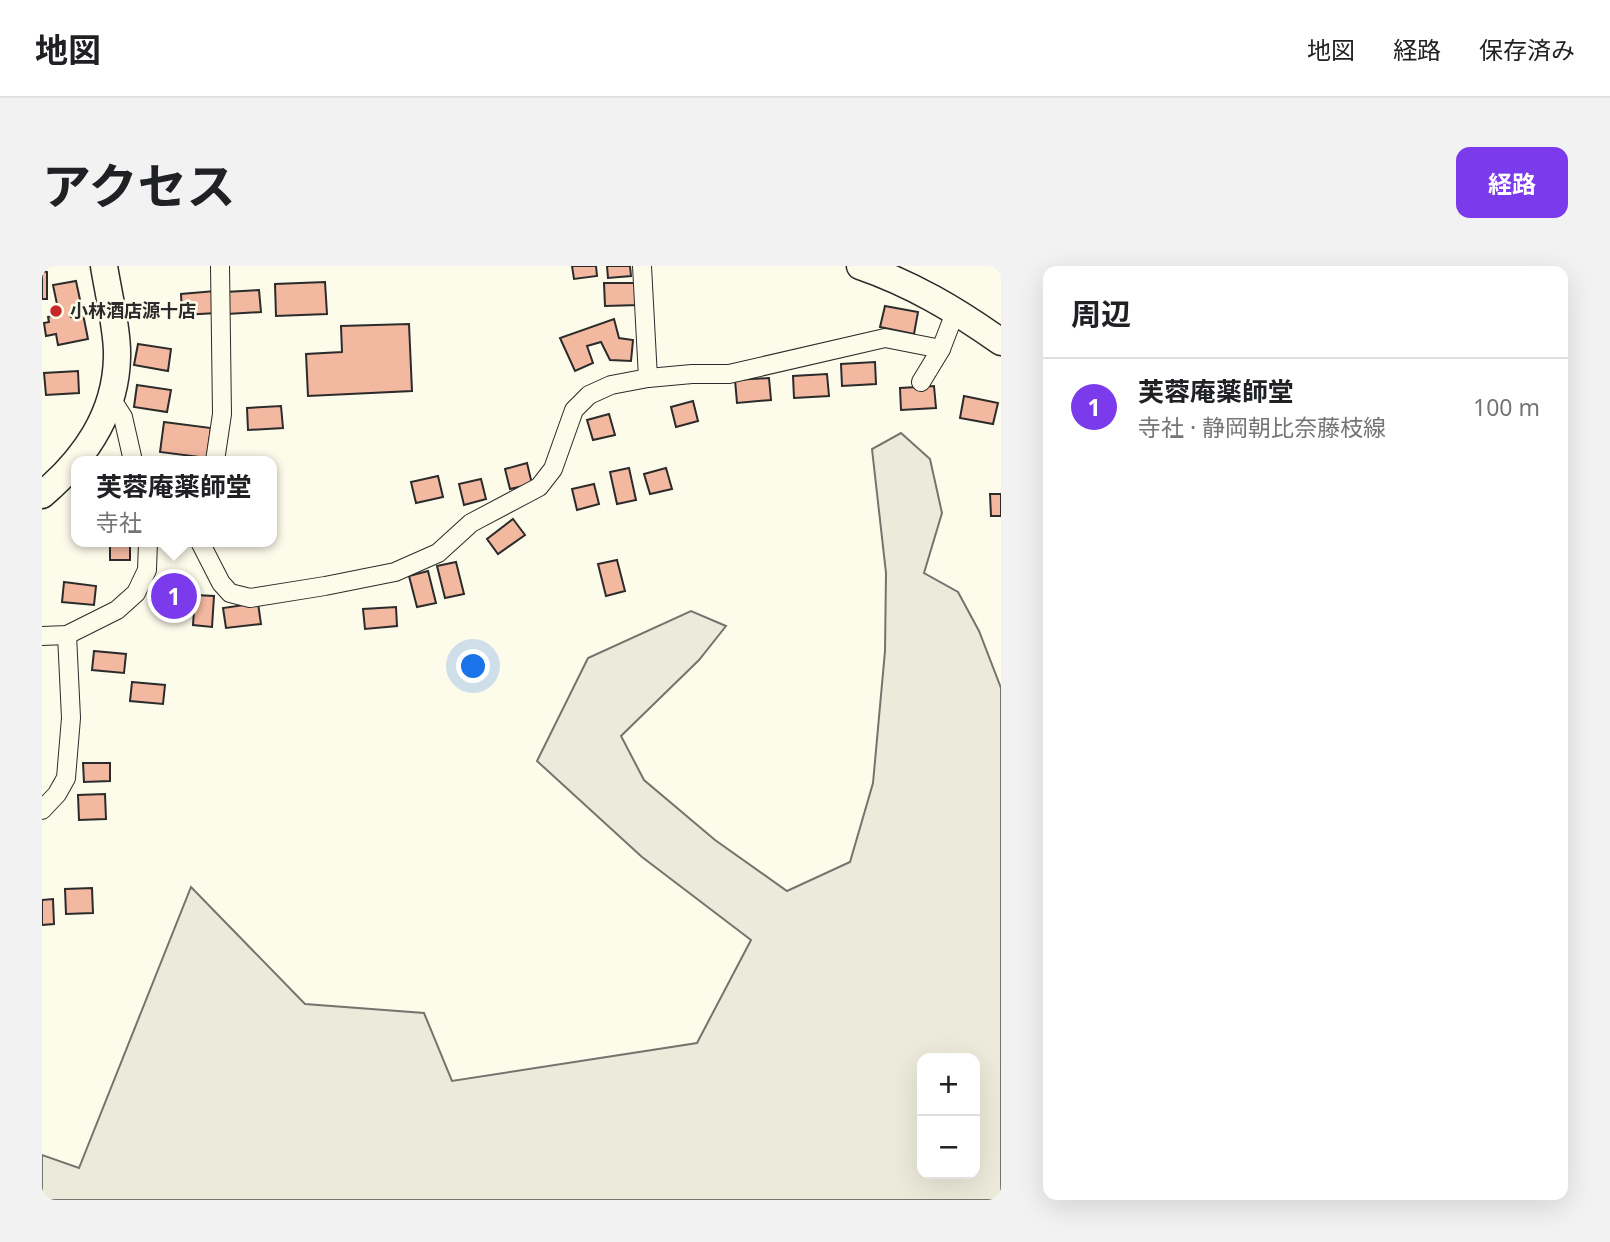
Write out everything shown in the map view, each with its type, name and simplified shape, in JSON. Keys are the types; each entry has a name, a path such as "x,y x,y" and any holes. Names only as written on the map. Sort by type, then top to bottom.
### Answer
{"main road":[{"path":"80,456 90,446 112,400 117,356 104,266"},
{"path":"860,266 897,279 956,310 1001,341"},
{"path":"46,492 71,466"}],"street":[{"path":"216,456 222,414 220,266"},
{"path":"642,266 648,377"},
{"path":"921,382 941,349 956,310"},
{"path":"203,547 221,583 230,593 250,597 395,572 438,553 471,523 539,487 553,468 574,410 589,396 611,385 648,377 729,374 885,338 941,349"},
{"path":"112,400 123,417 132,456"},
{"path":"42,636 67,635 117,610 136,593 147,570 148,547"},
{"path":"42,810 57,794 66,778 71,718 67,635"}],"shaded area":[{"path":"901,433 930,459 942,513 924,573 958,592 979,631 1001,688 1001,1200 42,1200 42,1155 79,1168 191,887 305,1004 424,1013 452,1081 697,1043 751,940 642,857 537,761 588,658 691,611 726,626 699,660 621,736 644,780 715,840 787,891 850,862 873,783 885,651 886,573 872,449"}],"building":[{"path":"572,266 596,266 597,276 574,279"},
{"path":"607,266 630,266 631,276 608,278"},
{"path":"42,271 47,272 47,299 42,299"},
{"path":"76,281 82,309 70,312 71,317 83,314 88,339 58,345 56,334 46,336 44,323 49,322 51,311 58,309 53,285"},
{"path":"325,282 327,314 276,316 275,284"},
{"path":"604,283 638,283 639,305 605,306"},
{"path":"259,290 261,312 227,314 225,292"},
{"path":"215,291 217,313 182,315 181,294"},
{"path":"885,306 918,312 914,334 880,327"},
{"path":"614,319 619,338 633,340 631,361 610,360 601,342 587,346 593,363 575,371 560,338"},
{"path":"409,324 412,391 308,396 306,354 342,352 341,326"},
{"path":"138,344 171,349 168,371 134,365"},
{"path":"875,362 876,384 842,386 841,364"},
{"path":"78,371 79,393 46,395 44,373"},
{"path":"827,374 829,396 794,398 793,376"},
{"path":"769,378 771,400 737,403 735,380"},
{"path":"137,385 171,390 167,412 134,407"},
{"path":"934,386 936,408 901,410 900,388"},
{"path":"964,396 998,403 993,424 960,418"},
{"path":"693,401 698,421 676,427 671,407"},
{"path":"281,406 283,428 248,430 247,408"},
{"path":"609,414 615,435 593,440 587,420"},
{"path":"164,422 211,428 207,456 160,452"},
{"path":"527,463 532,484 510,489 505,469"},
{"path":"629,468 636,500 617,504 610,472"},
{"path":"666,468 672,489 650,494 644,474"},
{"path":"438,476 443,497 416,503 411,482"},
{"path":"481,479 486,499 464,505 459,484"},
{"path":"594,484 599,504 577,510 572,489"},
{"path":"990,494 1001,494 1001,516 991,516"},
{"path":"513,519 525,535 498,554 487,539"},
{"path":"110,547 130,547 130,560 110,560"},
{"path":"617,560 625,591 606,596 598,564"},
{"path":"456,562 464,594 445,598 437,566"},
{"path":"428,571 436,603 417,607 409,576"},
{"path":"64,582 96,586 94,605 62,602"},
{"path":"167,582 182,583 181,610 165,608"},
{"path":"195,595 214,596 212,627 193,625"},
{"path":"258,603 261,624 226,628 223,608"},
{"path":"396,607 397,626 365,629 363,609"},
{"path":"94,651 126,654 124,673 92,670"},
{"path":"132,682 165,685 163,704 130,701"},
{"path":"83,763 110,763 110,781 84,782"},
{"path":"105,794 106,819 79,820 78,795"},
{"path":"92,888 93,913 66,914 65,889"},
{"path":"53,899 54,924 42,925 42,900"}],"place":[{"name":"小林酒店源十店","path":"56,311"},
{"name":"芙蓉庵薬師堂","path":"174,596"}]}
